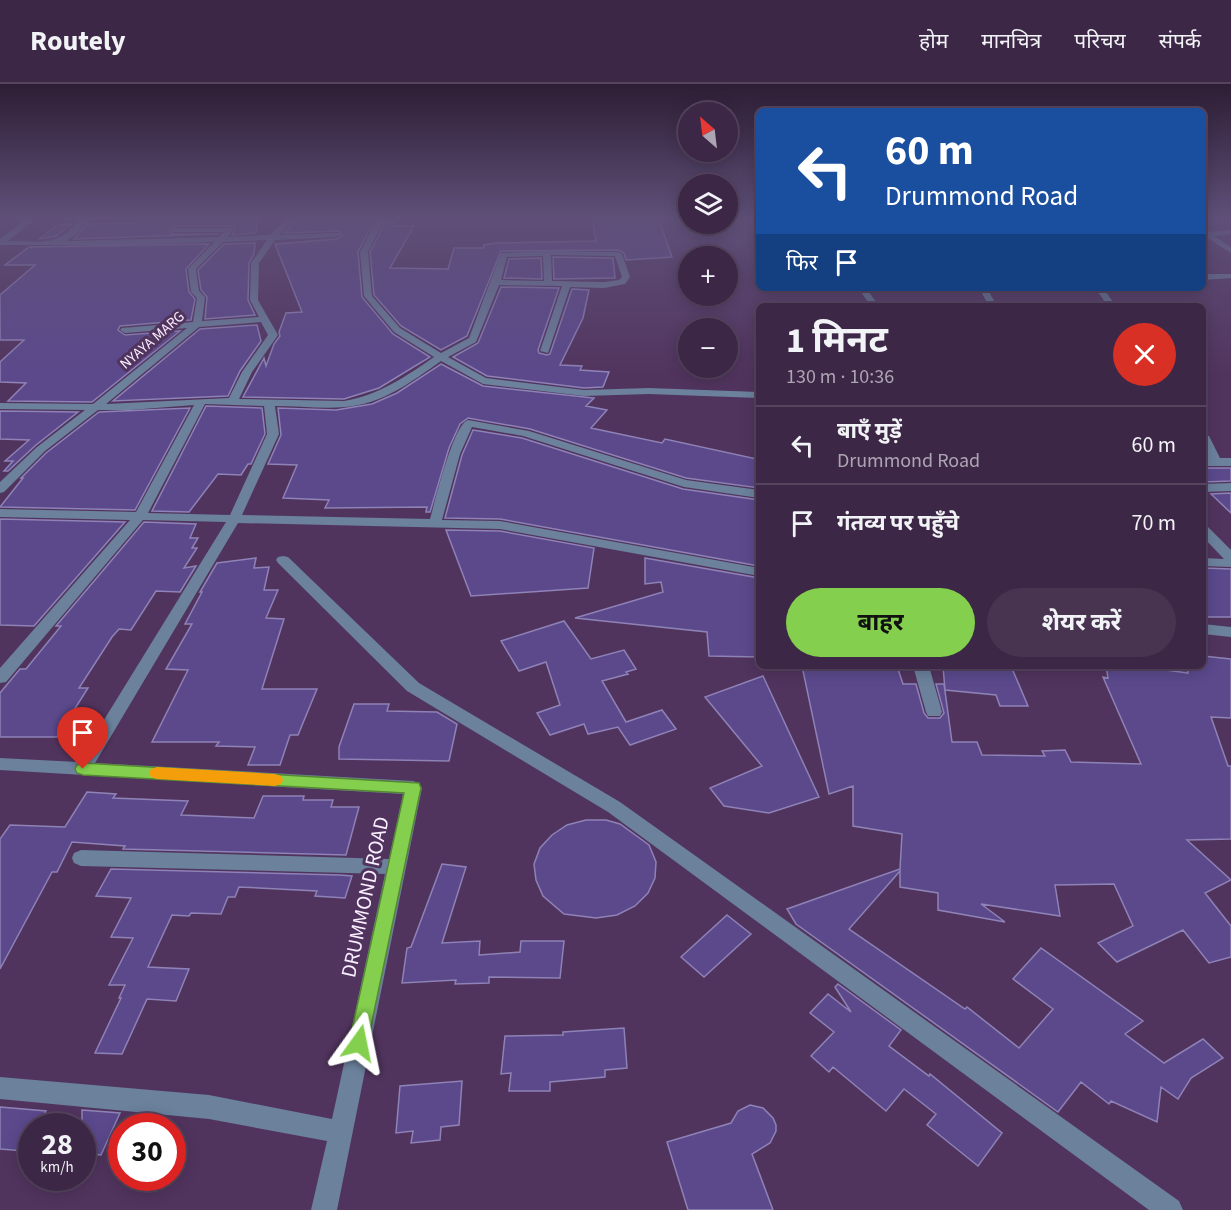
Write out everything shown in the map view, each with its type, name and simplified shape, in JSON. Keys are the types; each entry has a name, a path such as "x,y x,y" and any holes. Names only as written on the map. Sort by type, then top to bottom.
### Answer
{"street":[{"name":"NYAYA MARG","path":"0,489 41,449 149,365 197,324 201,297 195,292 192,270"},
{"path":"233,401 247,372 273,335 254,300 255,270"},
{"path":"366,270 368,296 398,330 483,381 584,393 649,391 756,395"},
{"path":"0,406 130,407 201,401 344,404 363,402 383,395 441,357 473,340 500,270"},
{"path":"548,270 548,284"},
{"path":"496,282 604,285 622,282 626,277 623,270"},
{"path":"1206,277 1231,276"},
{"path":"545,351 567,284"},
{"path":"125,330 264,319"},
{"path":"0,678 140,516 201,401"},
{"path":"83,769 234,519 273,434 269,402"},
{"path":"435,523 454,454 468,423 525,433 684,483 756,494"},
{"path":"1206,442 1216,462"},
{"path":"1206,462 1231,462"},
{"path":"1206,488 1231,487"},
{"path":"0,513 500,525 756,571"},
{"path":"1206,533 1231,558"},
{"path":"282,560 413,687 614,807 1170,1210"},
{"path":"1206,562 1231,563"},
{"path":"1206,629 1231,632"},
{"path":"922,669 934,712"},
{"name":"DRUMMOND ROAD","path":"0,764 413,788 324,1210"},
{"path":"81,858 396,867"},
{"path":"0,1088 209,1107 340,1132"}],"building":[{"path":"30,270 186,270 189,292 195,299 191,320 120,326 118,330 125,335 180,331 92,402 8,401 26,383 0,382 0,362 24,340 0,340 0,295"},
{"path":"198,270 249,270 248,300 255,315 205,319 207,297 201,290"},
{"path":"285,270 360,270 362,297 393,334 430,357 379,388 344,399 243,397 264,358 266,366 274,344 280,336 279,332 286,313 302,312"},
{"path":"372,270 494,270 467,336 441,350 401,326 374,295"},
{"path":"506,270 542,270 542,279 504,278"},
{"path":"554,270 614,270 615,278 554,279"},
{"path":"501,287 559,288 538,350 539,353 547,355 550,354 572,289 589,290 583,318 560,365 582,366 580,370 609,372 603,387 584,388 487,376 453,357 478,343"},
{"path":"257,325 261,341 240,371 228,396 113,401 200,329"},
{"path":"441,364 483,386 594,398 586,406 607,410 591,428 662,443 665,439 756,459 756,488 686,478 530,429 468,418 460,424 449,448 430,512 426,512 427,507 325,508 329,500 283,498 297,465 268,464 281,435 278,408 336,410 372,404 397,393"},
{"path":"206,406 262,408 265,434 251,464 248,464 241,475 218,474 189,512 152,511"},
{"path":"190,408 135,510 0,507 23,478 21,478 46,453 99,412"},
{"path":"0,411 78,412 36,445 8,471 4,471 13,461 5,461 29,440 0,439"},
{"path":"473,430 522,438 683,489 756,500 756,565 500,519 445,518 462,455"},
{"path":"1206,468 1231,468 1231,481 1206,482"},
{"path":"1231,493 1231,513 1211,494"},
{"path":"0,519 125,522 34,626 0,625"},
{"path":"144,522 196,524 190,538 198,538 192,548 197,548 184,568 196,566 180,592 156,591 131,630 119,629 112,637 79,688 88,688 57,737 0,737 0,693 20,669 26,669 61,626 56,626"},
{"path":"446,530 500,531 594,548 588,588 471,596"},
{"path":"256,558 254,568 269,567 264,590 278,590 266,618 284,619 262,689 317,689 298,735 290,735 280,765 248,765 255,747 216,746 219,742 152,742 188,670 166,669 192,624 185,624 202,592 200,592 217,563"},
{"path":"645,558 756,577 756,657 709,656 707,632 575,618 663,592 661,582 645,584"},
{"path":"1206,568 1231,569 1231,617 1206,617"},
{"path":"564,621 591,659 624,650 636,669 626,672 628,674 602,681 626,722 662,710 676,729 630,745 618,727 588,734 584,724 550,735 537,713 560,705 546,662 519,671 501,641"},
{"path":"1206,656 1231,659 1231,718 1211,717 1228,766 1231,766 1231,839 1187,840 1231,880 1205,893 1231,926 1231,957 1209,963 1183,930 1117,962 1098,943 1133,926 1114,884 1055,885 1060,916 981,904 1005,922 938,910 938,893 900,887 900,871 849,929 965,1009 967,1007 1019,1048 1053,1009 1013,979 1041,948 1143,1021 1125,1034 1164,1063 1203,1039 1223,1058 1191,1078 1178,1099 1161,1087 1157,1122 1111,1101 1109,1104 1081,1082 1058,1112 796,924 787,909 900,869 902,834 853,826 853,786 829,794 803,669 898,669 903,684 916,684 924,713 928,718 940,718 944,713 936,684 944,684 952,742 977,742 982,755 1045,756 1042,751 1065,750 1071,762 1141,764 1103,677 1108,678 1106,669 1159,669 1188,673 1187,669 1206,669"},
{"path":"943,669 1012,669 1028,706 1000,706 996,695 945,690"},
{"path":"763,676 819,797 769,813 724,806 710,788 762,766 705,697"},
{"path":"354,704 389,704 387,711 437,712 457,724 449,761 339,759 339,747"},
{"path":"87,792 116,794 113,798 188,801 181,815 254,818 263,796 304,796 303,800 333,800 331,807 359,807 346,855 123,849 125,846 72,842 57,872 52,872 0,969 0,839 10,825 65,827"},
{"path":"586,820 606,820 620,824 649,845 656,862 655,878 648,893 635,906 617,915 596,918 564,914 543,896 536,880 534,864 540,848 552,835 567,825"},
{"path":"442,864 466,867 442,943 480,941 479,955 520,952 521,941 564,941 560,978 489,977 489,983 455,984 456,980 402,983 407,948 411,947"},
{"path":"111,869 352,876 345,898 315,896 317,891 239,887 235,897 228,897 221,914 172,915 148,967 189,969 176,1001 147,999 122,1054 95,1053 125,985 109,985 133,938 111,937 131,898 96,896"},
{"path":"727,915 751,934 704,977 681,957"},
{"path":"838,984 901,1030 889,1046 929,1076 930,1074 1002,1133 978,1166 927,1125 936,1114 904,1089 886,1111 833,1067 829,1072 811,1056 834,1032 810,1013 828,994 851,1012 835,987"},
{"path":"624,1028 627,1068 605,1070 605,1077 550,1082 550,1091 509,1091 511,1073 501,1074 505,1036 563,1035 563,1032"},
{"path":"462,1081 459,1125 441,1127 440,1140 411,1143 413,1131 396,1133 400,1086"},
{"path":"750,1105 763,1108 773,1118 776,1125 776,1131 770,1143 752,1154 773,1210 688,1210 667,1142 731,1123 738,1111"},
{"path":"0,1107 46,1111 45,1113 18,1113 18,1150 0,1149"},
{"path":"82,1110 120,1113 108,1113 108,1140 101,1155 96,1154 96,1113 82,1113"}],"slow traffic":[{"path":"157,773 275,780"}],"route":[{"path":"83,769 413,788 359,1043"}]}
